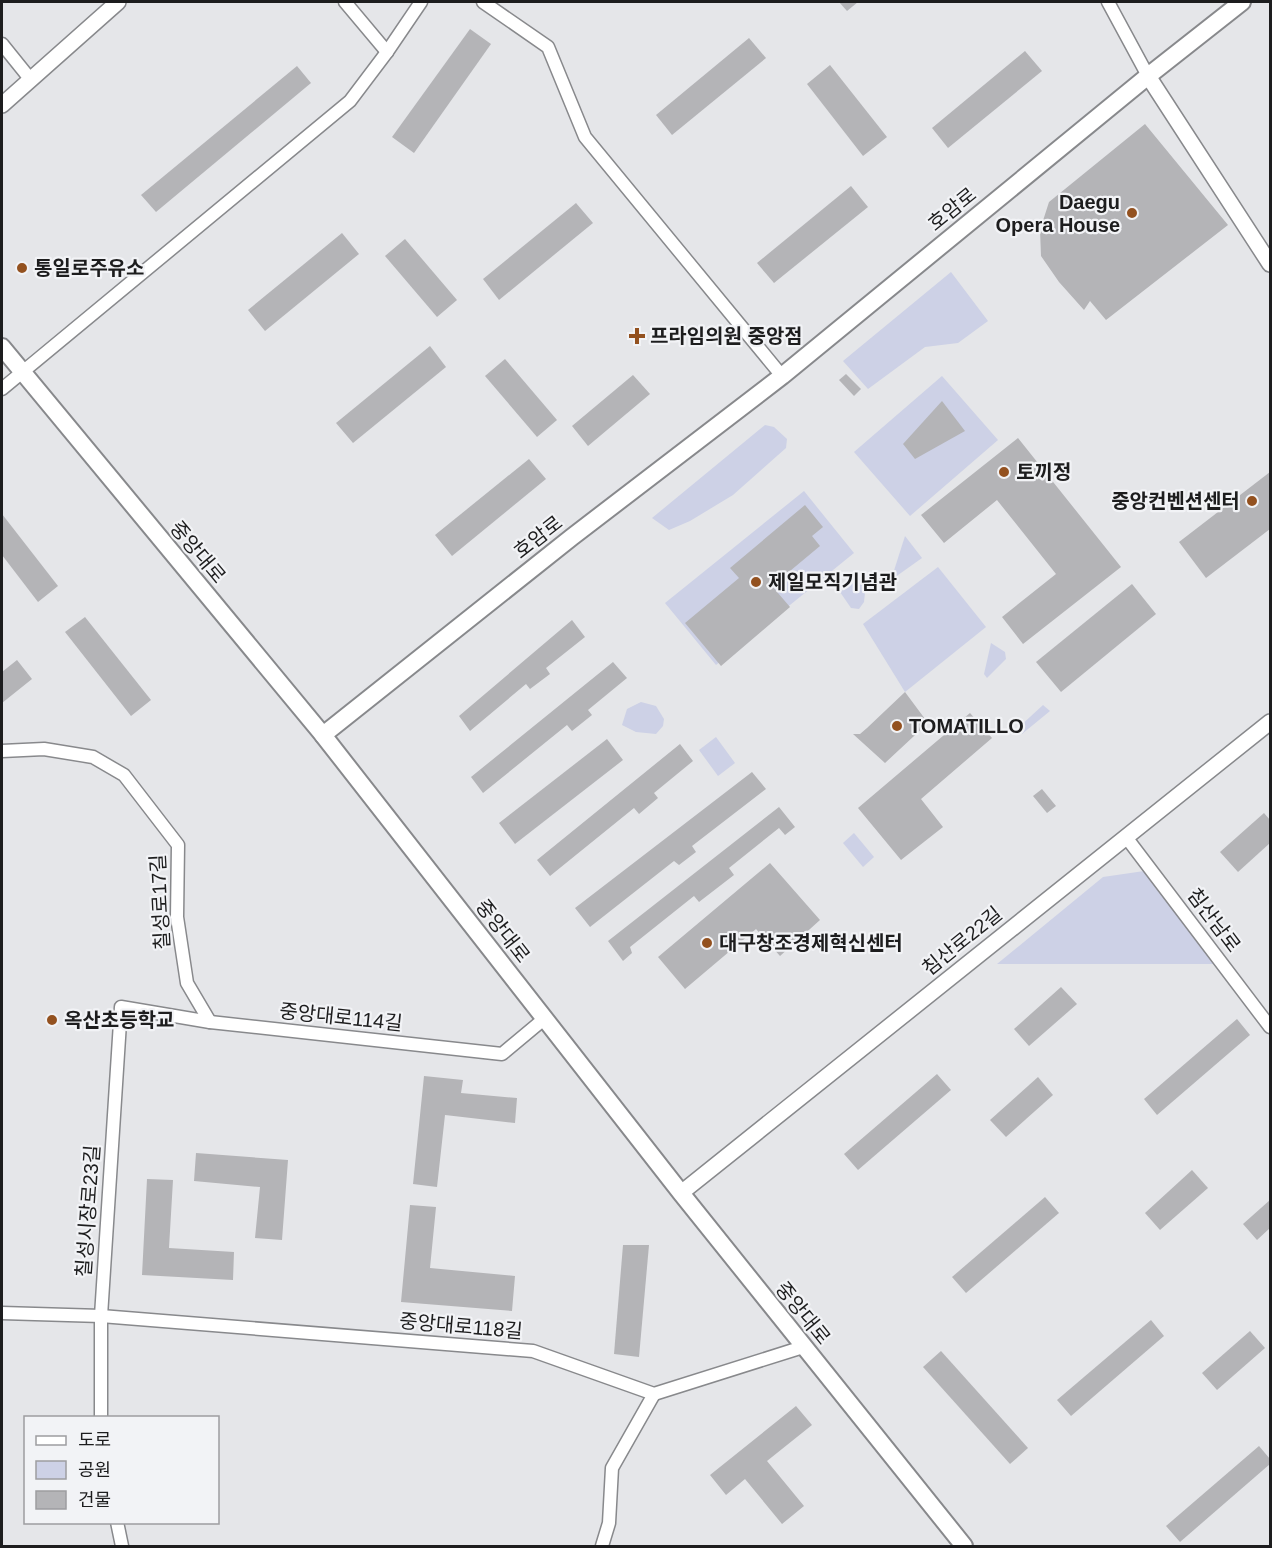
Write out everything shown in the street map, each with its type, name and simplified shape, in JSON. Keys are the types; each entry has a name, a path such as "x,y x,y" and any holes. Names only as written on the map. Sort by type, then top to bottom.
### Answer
{"main road":[{"name":"호암로","path":"322,735 572,537 782,376 1148,76 1242,2"},
{"name":"중앙대로","path":"2,347 322,735 681,1193 964,1546"}],"street":[{"path":"2,105 118,2"},
{"path":"345,2 387,52"},
{"path":"2,389 350,101 421,2"},
{"path":"483,2 548,47 585,136 782,376"},
{"path":"1108,2 1148,76 1270,264"},
{"path":"2,44 31,80"},
{"name":"침산로22길","path":"681,1193 1270,722"},
{"name":"칠성로17길","path":"2,751 44,749 93,757 124,775 178,845 177,917 187,982 210,1022"},
{"name":"침산남로","path":"1126,837 1270,1027"},
{"name":"중앙대로114길","path":"121,1007 210,1022 502,1054 544,1018"},
{"name":"칠성시장로23길","path":"101,1416 101,1316 121,1007"},
{"name":"중앙대로118길","path":"2,1313 101,1316 533,1351 654,1394"},
{"path":"602,1546 609,1523 612,1468 654,1394 803,1347"},
{"path":"117,1524 122,1546"}],"green space":[{"path":"951,272 988,321 958,343 925,347 868,389 843,361"},
{"path":"942,376 998,440 910,516 854,452"},
{"path":"765,425 774,427 787,439 786,448 733,495 690,521 669,530 652,518"},
{"path":"804,491 854,553 716,665 665,603"},
{"path":"905,536 922,558 891,580"},
{"path":"938,567 986,627 905,692 863,624"},
{"path":"867,574 864,602 859,609 851,608 840,592"},
{"path":"991,643 1005,652 1006,659 987,678 984,674"},
{"path":"641,702 656,706 664,719 663,726 656,734 636,732 622,725 627,709"},
{"path":"1043,705 1050,711 1022,734 1018,728"},
{"path":"716,737 735,763 718,776 699,750"},
{"path":"854,833 874,857 863,867 843,843"},
{"path":"1151,870 1222,964 997,964 1103,877"}],"building":[{"path":"839,2 858,2 847,11"},
{"path":"470,29 491,44 414,153 392,137"},
{"path":"749,38 766,58 672,135 656,115"},
{"path":"1025,51 1042,71 948,148 932,128"},
{"path":"830,65 887,137 863,156 807,84"},
{"path":"297,66 311,83 156,212 141,195"},
{"name":"Daegu Opera House","path":"1145,124 1228,225 1106,320 1090,301 1084,310 1059,282 1041,256 1040,230 1049,202"},
{"path":"851,186 868,207 774,283 757,263"},
{"path":"576,203 593,223 499,300 483,279"},
{"path":"342,233 359,254 265,331 248,310"},
{"path":"405,239 457,300 437,317 385,256"},
{"path":"430,346 446,367 353,443 336,423"},
{"path":"505,359 557,420 537,437 485,376"},
{"path":"846,374 861,389 854,396 839,380"},
{"path":"633,375 650,394 588,446 572,426"},
{"path":"942,401 965,431 915,459 903,444"},
{"path":"1018,438 1121,567 1023,644 1002,617 1056,574 997,500 944,543 921,515"},
{"path":"529,459 546,479 452,556 435,535"},
{"name":"중앙컨벤션센터","path":"1270,472 1270,529 1206,578 1179,542"},
{"name":"제일모직기념관","path":"805,505 823,527 812,536 820,546 772,586 790,607 721,666 685,623 739,578 730,568"},
{"path":"2,514 58,586 38,602 2,555"},
{"path":"1132,584 1156,614 1061,692 1036,662"},
{"path":"85,617 151,700 131,716 65,632"},
{"path":"572,620 585,637 546,668 550,674 530,689 526,684 470,731 459,716"},
{"path":"17,660 32,679 2,703 2,672"},
{"path":"613,662 627,678 588,710 592,715 572,731 567,725 483,793 471,777"},
{"name":"TOMATILLO","path":"905,692 928,723 885,763 853,734 860,734"},
{"path":"970,713 992,738 921,799 943,827 901,860 858,808"},
{"path":"607,739 623,760 515,844 499,823"},
{"path":"680,744 693,761 654,793 658,798 639,814 634,808 550,876 537,860"},
{"path":"752,772 766,789 692,846 696,852 679,865 674,861 590,927 575,908"},
{"path":"1042,789 1056,806 1047,813 1033,796"},
{"path":"779,807 795,827 785,835 779,828 729,868 734,875 699,902 694,896 630,947 632,953 623,961 608,941"},
{"path":"1264,813 1270,820 1270,843 1238,872 1220,852"},
{"path":"770,863 820,920 780,956 756,929 685,989 658,957"},
{"path":"1061,987 1077,1004 1029,1046 1014,1029"},
{"path":"1237,1019 1250,1035 1157,1115 1144,1099"},
{"path":"937,1074 951,1090 858,1170 844,1154"},
{"path":"424,1076 463,1080 461,1093 517,1098 515,1123 445,1115 437,1187 413,1184"},
{"path":"1038,1077 1053,1095 1006,1137 990,1120"},
{"path":"196,1153 288,1160 282,1240 255,1238 260,1187 194,1181"},
{"path":"1192,1170 1208,1188 1160,1230 1145,1213"},
{"path":"147,1179 173,1180 169,1248 234,1252 233,1280 142,1275"},
{"path":"1045,1197 1059,1213 966,1293 952,1277"},
{"path":"1270,1200 1270,1228 1257,1240 1243,1224"},
{"path":"410,1205 436,1207 430,1268 515,1276 512,1311 401,1302"},
{"path":"623,1245 649,1245 639,1357 614,1354"},
{"path":"1151,1320 1164,1336 1071,1416 1057,1400"},
{"path":"1250,1331 1265,1348 1217,1390 1202,1373"},
{"path":"941,1351 1028,1448 1010,1464 923,1367"},
{"path":"796,1406 812,1425 767,1461 804,1506 782,1524 745,1479 726,1495 710,1475"},
{"path":"1259,1446 1270,1459 1270,1464 1180,1542 1166,1526"}],"place":[{"name":"Daegu Opera House","path":"1132,213"},
{"name":"통일로주유소","path":"22,268"},
{"name":"프라임의원 중앙점","path":"637,336"},
{"name":"토끼정","path":"1004,472"},
{"name":"중앙컨벤션센터","path":"1252,501"},
{"name":"제일모직기념관","path":"756,582"},
{"name":"TOMATILLO","path":"897,726"},
{"name":"대구창조경제혁신센터","path":"707,943"},
{"name":"옥산초등학교","path":"52,1020"}]}
